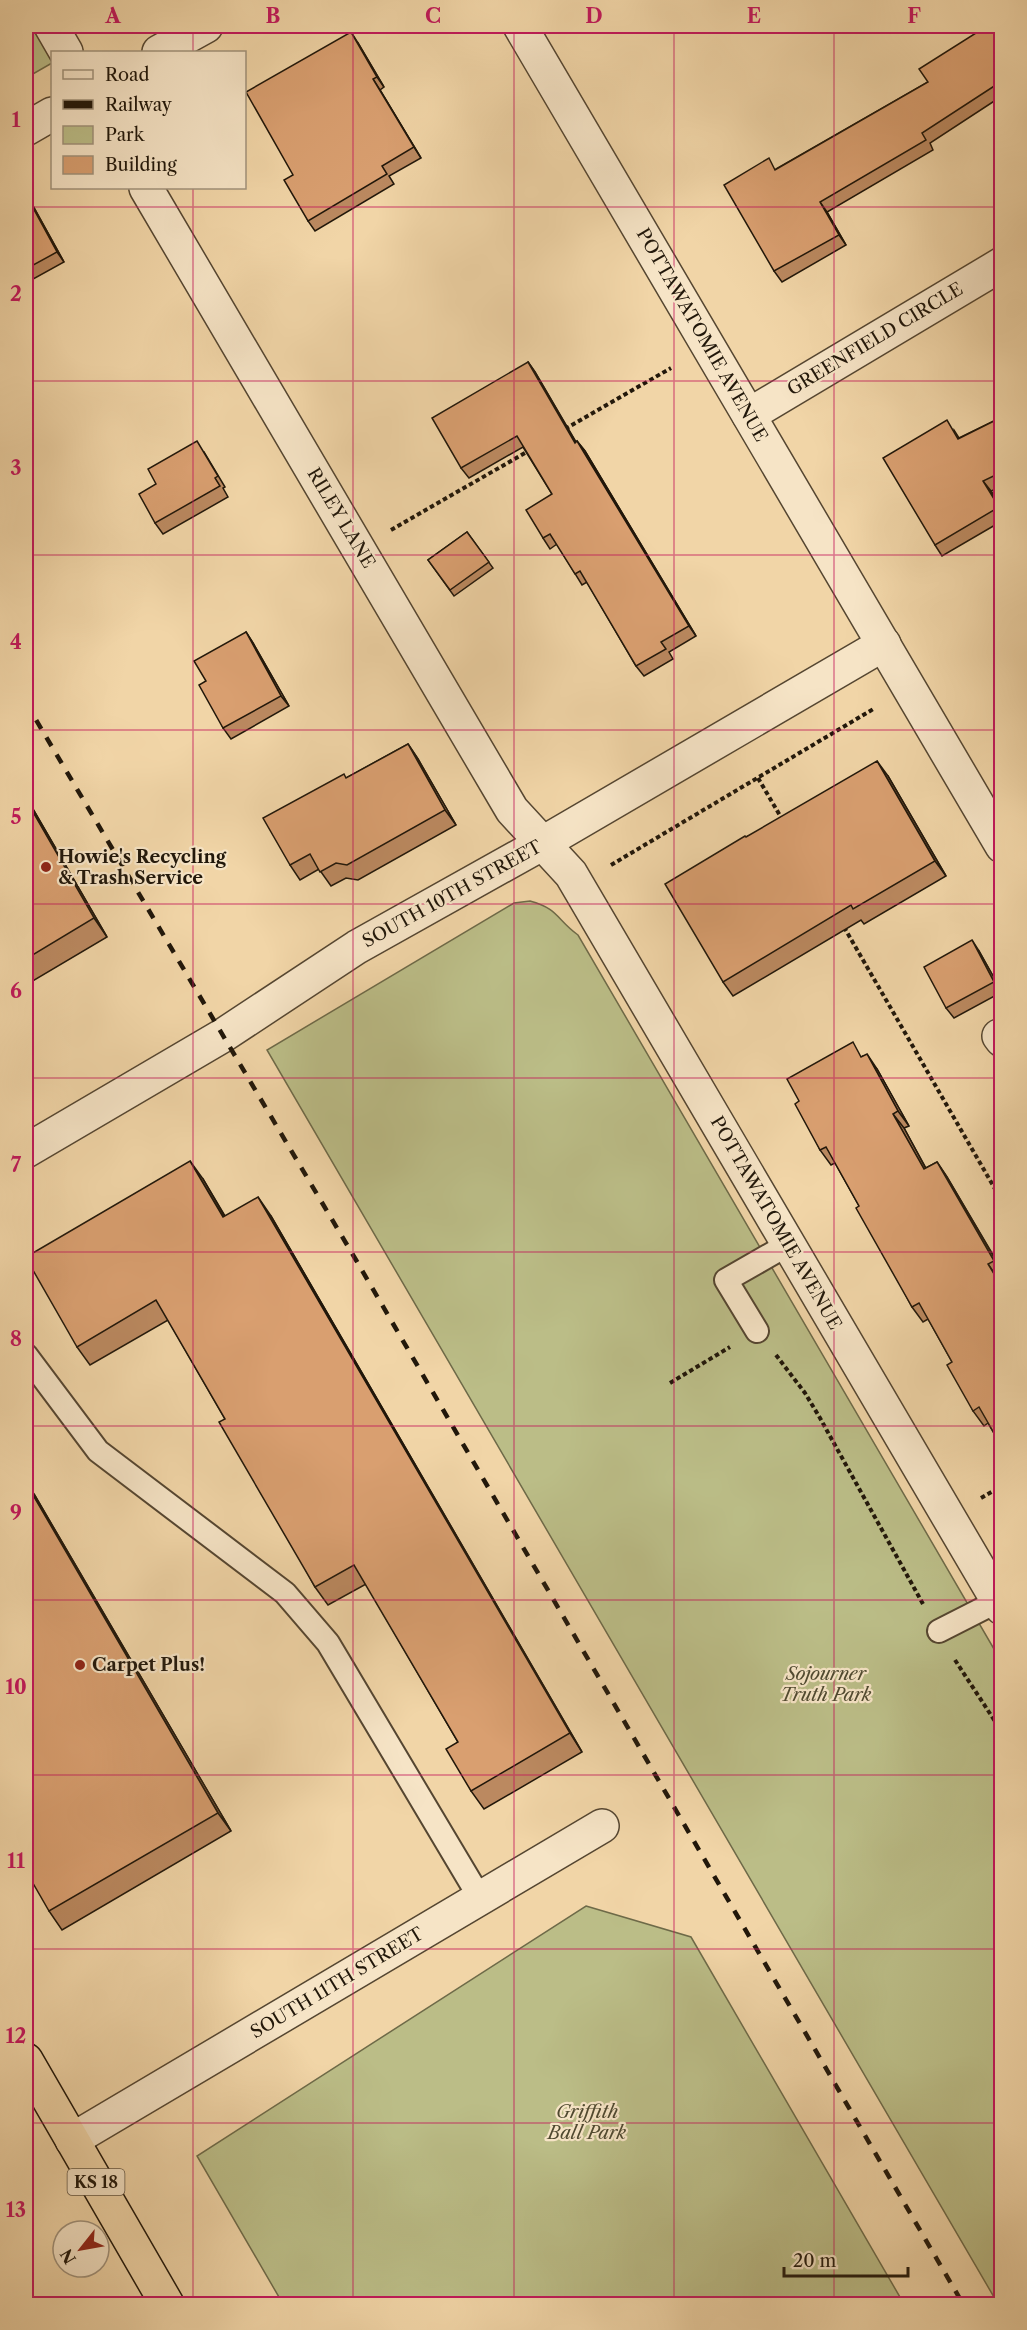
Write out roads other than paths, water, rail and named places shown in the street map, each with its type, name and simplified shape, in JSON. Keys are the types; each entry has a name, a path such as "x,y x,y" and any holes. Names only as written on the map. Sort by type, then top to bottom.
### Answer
{"highway":[{"name":"KS 18","path":"26,2060 167,2304"}],"street":[{"path":"51,26 65,51"},
{"path":"161,51 206,26"},
{"name":"POTTAWATOMIE AVENUE","path":"520,26 1002,846"},
{"path":"26,129 51,115"},
{"name":"RILEY LANE","path":"147,189 512,810 543,843"},
{"name":"GREENFIELD CIRCLE","path":"749,415 1002,264"},
{"name":"SOUTH 10TH STREET","path":"26,1151 222,1036 357,947 543,843 884,644"},
{"name":"POTTAWATOMIE AVENUE","path":"543,843 578,885 1000,1604"},
{"path":"1002,1035 999,1036 1002,1040"},
{"name":"SOUTH 11TH STREET","path":"72,2140 602,1826"}],"lane":[{"path":"757,1331 726,1281 789,1244"},
{"path":"26,1355 98,1451 285,1593 328,1643 480,1898"},
{"path":"939,1631 1000,1604"}],"railway":[{"path":"26,703 356,1260 963,2304"}],"place":[{"name":"Howie's Recycling & Trash Service","path":"46,867"},
{"name":"Carpet Plus!","path":"80,1665"}],"park label":[{"name":"Sojourner Truth Park","path":"826,1684"},
{"name":"Griffith Ball Park","path":"587,2122"}]}
